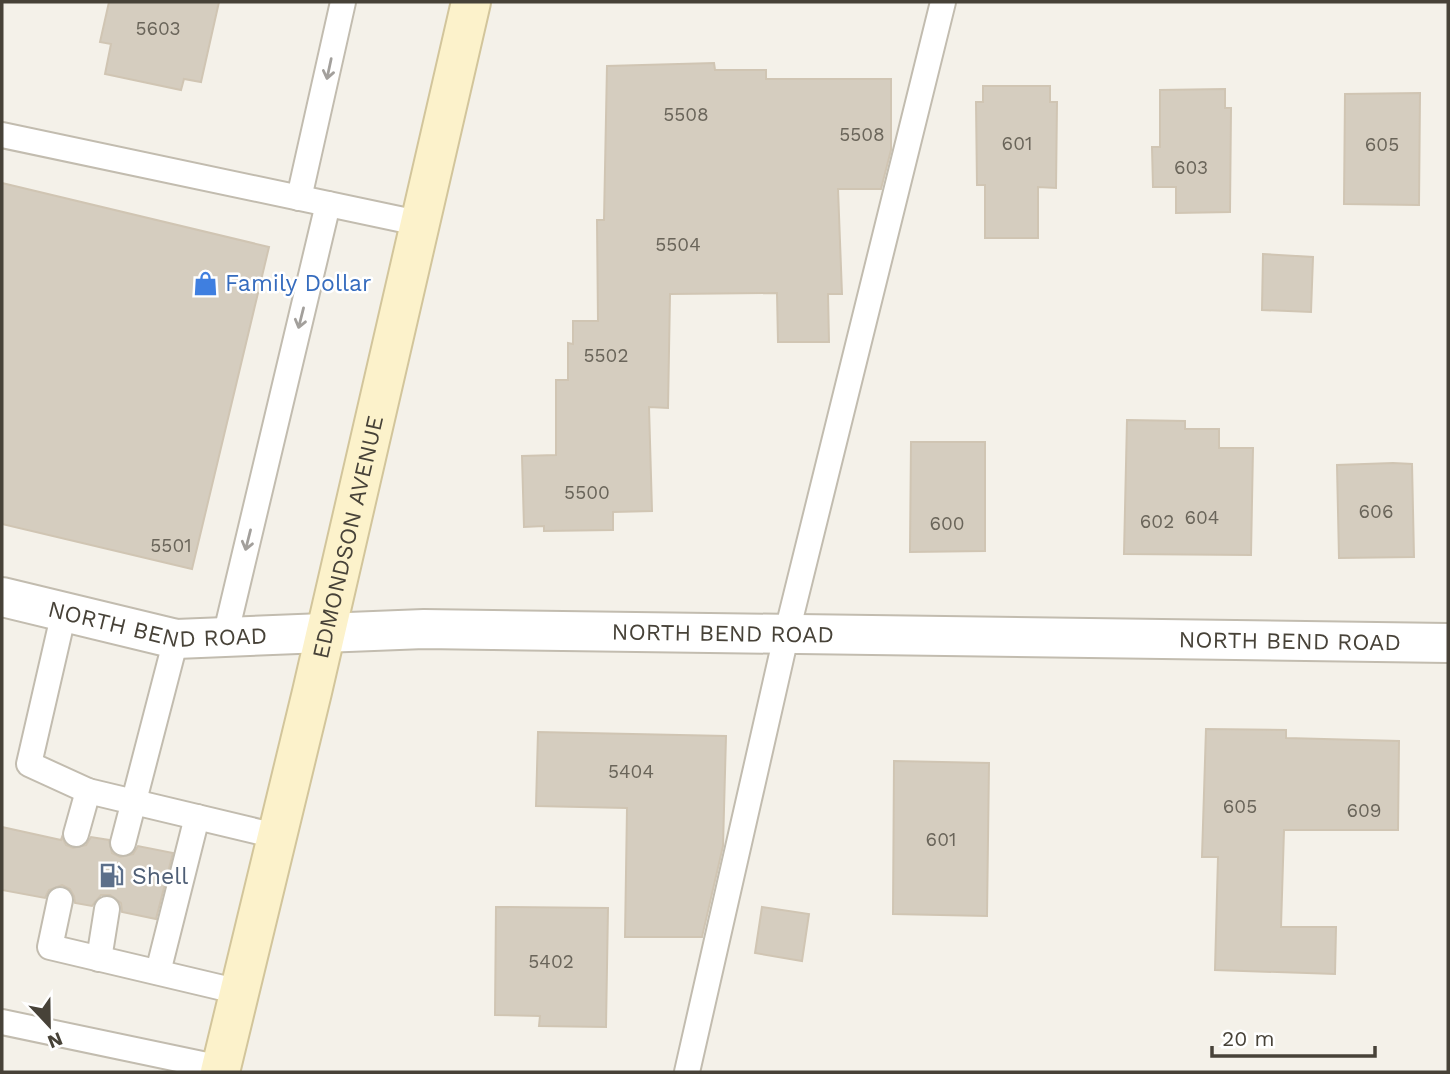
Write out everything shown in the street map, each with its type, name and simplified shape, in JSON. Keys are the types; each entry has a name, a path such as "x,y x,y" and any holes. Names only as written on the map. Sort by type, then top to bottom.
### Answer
{"main road":[{"name":"EDMONDSON AVENUE","path":"220,1070 471,2"}],"street":[{"name":"NORTH BEND ROAD","path":"2,597 176,639 424,629 1448,643"}],"lane":[{"path":"299,198 343,2"},
{"path":"687,1072 787,632 943,2"},
{"path":"2,135 418,223"},
{"path":"225,637 328,204"},
{"path":"64,612 29,764 88,791 276,836"},
{"path":"123,843 176,639"},
{"path":"76,834 88,791"},
{"path":"158,972 197,817"},
{"path":"60,900 50,947 240,992"},
{"path":"99,959 107,909"},
{"path":"2,1022 220,1070"}],"building":[{"path":"109,2 219,2 201,82 184,79 181,90 105,74 111,44 100,42"},
{"path":"714,63 715,70 766,70 766,79 891,79 891,150 881,189 838,189 842,294 828,294 829,342 778,342 777,293 670,294 668,408 649,407 652,511 613,512 613,530 544,531 544,526 524,527 522,456 556,455 556,380 568,380 568,343 573,344 573,321 598,321 597,220 604,220 607,66"},
{"path":"983,86 1050,86 1050,102 1057,102 1056,188 1038,187 1038,238 985,238 985,185 977,185 976,102 983,102"},
{"path":"1225,89 1225,108 1231,108 1230,212 1176,213 1176,187 1153,187 1152,147 1160,147 1160,90"},
{"path":"1420,93 1419,205 1344,204 1345,94"},
{"path":"2,183 269,247 192,569 2,524"},
{"path":"1263,254 1313,257 1311,312 1262,310"},
{"path":"1127,420 1185,421 1185,429 1219,429 1219,448 1253,448 1251,555 1124,554"},
{"path":"911,442 985,442 985,551 910,552"},
{"path":"1412,464 1414,557 1339,558 1337,465"},
{"path":"1206,729 1286,730 1286,738 1399,741 1398,830 1284,830 1281,927 1336,927 1335,974 1215,970 1218,857 1202,857"},
{"path":"538,732 726,736 723,846 702,937 625,937 627,808 536,806"},
{"path":"894,761 989,763 987,916 893,914"},
{"name":"Shell","path":"2,827 61,840 62,837 66,845 73,848 86,845 91,837 109,840 112,853 120,857 133,854 138,846 173,853 156,919 122,912 121,903 110,895 101,895 92,906 75,903 70,889 62,885 49,890 45,898 2,890"},
{"path":"496,907 608,908 606,1027 539,1026 540,1016 495,1015"},
{"path":"762,907 809,914 802,961 755,953"}],"place":[{"name":"Family Dollar","path":"205,283"},
{"name":"Shell","path":"112,876"}]}
